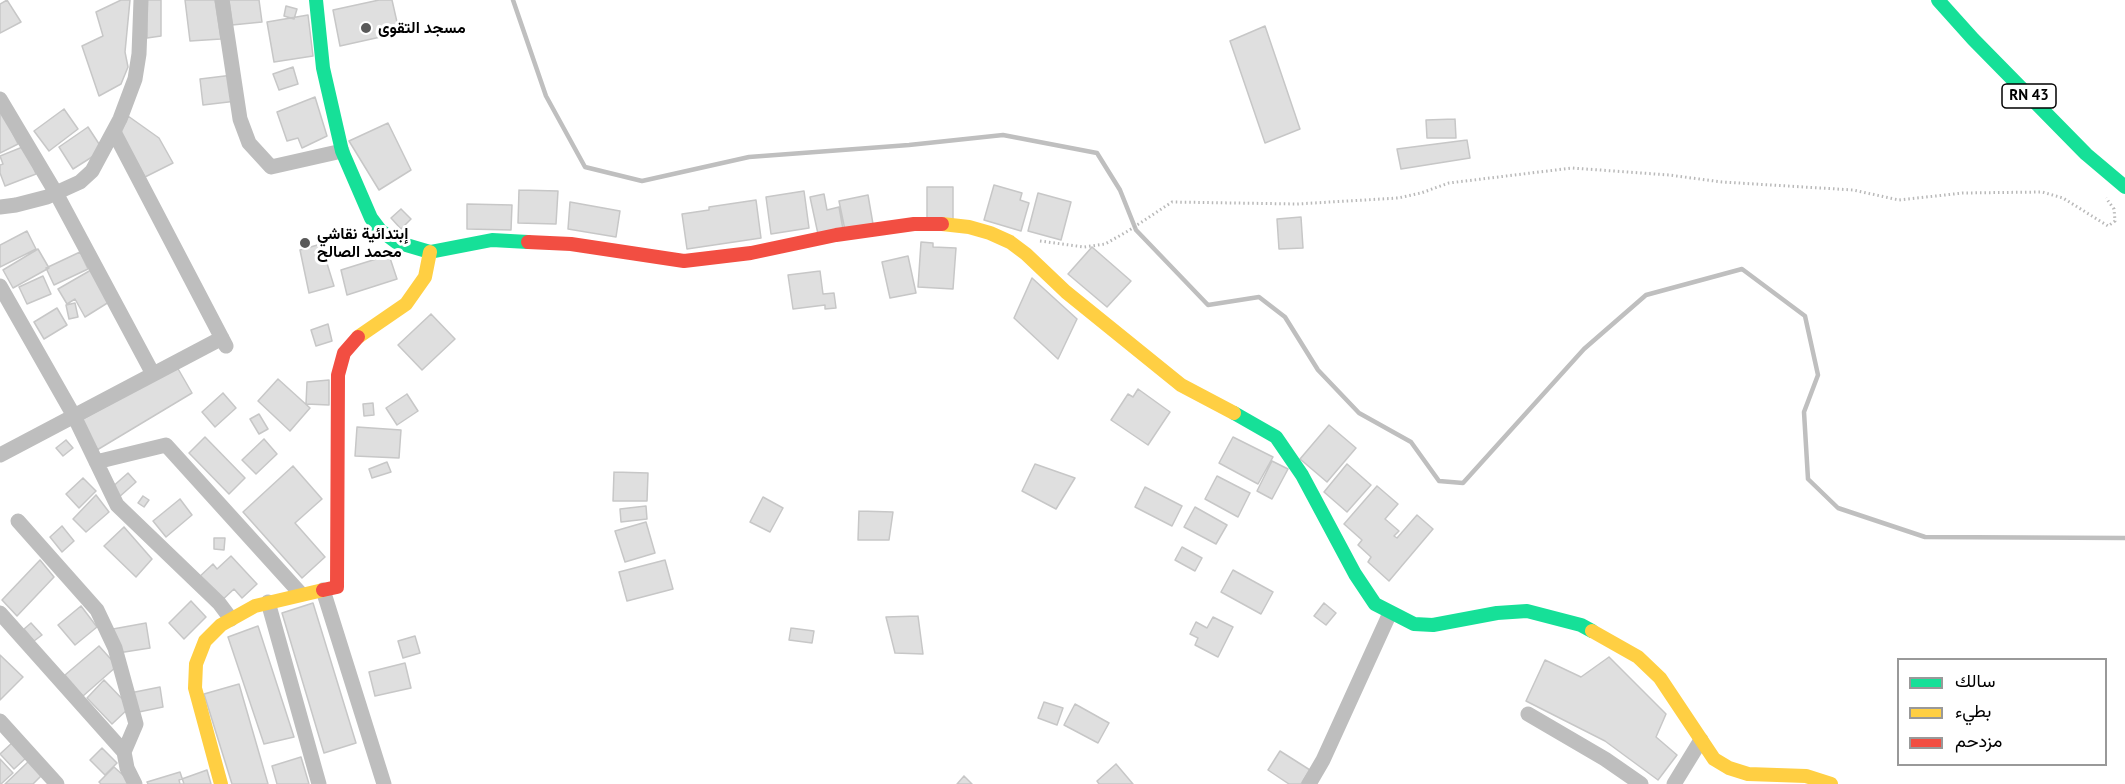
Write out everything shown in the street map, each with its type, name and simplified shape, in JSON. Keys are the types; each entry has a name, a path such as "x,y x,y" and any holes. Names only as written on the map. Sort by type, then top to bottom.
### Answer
{"main road":[{"path":"316,0 323,68 342,151 371,218 380,230 396,242 430,252 492,240 571,244 684,261 751,254 845,234 914,224 947,224 990,233 1017,248 1066,292 1175,381 1276,437 1302,475 1365,592 1374,604 1414,624 1433,625 1497,613 1527,611 1581,625 1600,633 1638,657 1660,678 1714,759 1729,768 1748,774 1806,776 1831,784"},
{"name":"RN 43","path":"1938,0 2078,146 2125,187"},
{"path":"221,784 198,704 196,664 205,641 231,618 268,602 337,587 338,375 344,352 358,337 406,304 425,277 430,252"}],"street":[{"path":"0,207 16,205 69,188 88,176 103,154 135,78 139,54 141,0"},
{"path":"222,0 240,119 249,143 271,167 342,151"},
{"path":"0,99 56,193 153,374"},
{"path":"0,455 153,374 224,342 114,132"},
{"path":"0,286 74,417 117,506 219,603 231,618"},
{"path":"96,462 166,445 302,594"},
{"path":"18,521 97,610 115,648 136,724 124,752"},
{"path":"323,590 384,784"},
{"path":"268,602 320,784"},
{"path":"0,613 124,752 127,768 135,784"},
{"path":"1309,784 1323,760 1390,613"},
{"path":"1528,714 1605,759 1641,784"},
{"path":"0,721 57,784"},
{"path":"1674,784 1701,740"}],"path":[{"path":"1017,248 1033,240 1084,247 1105,244 1172,202 1297,204 1398,198 1421,194 1449,183 1572,168 1669,175 1722,182 1853,190 1899,200 1963,193 2042,192 2064,198 2108,226 2115,221 2114,209 2101,192 2103,182 2109,173"}],"building":[{"path":"7,0 21,22 0,33 0,4"},
{"path":"121,0 130,0 125,52 128,67 121,84 99,96 82,46 103,36 96,12"},
{"path":"147,0 161,0 161,36 147,38"},
{"path":"185,0 215,0 221,39 190,41"},
{"path":"229,0 259,0 262,22 232,25"},
{"name":"مسجد التقوى","path":"379,0 392,0 397,22 394,34 340,46 333,10"},
{"path":"286,6 297,9 294,19 284,16"},
{"path":"308,15 313,56 274,62 267,22"},
{"path":"1265,26 1300,129 1265,143 1230,41"},
{"path":"293,67 298,84 279,90 273,74"},
{"path":"233,75 237,101 203,105 200,79"},
{"path":"315,97 327,136 302,148 298,138 287,141 277,112"},
{"path":"0,107 18,144 0,153"},
{"path":"64,109 78,129 49,151 34,131"},
{"path":"128,116 159,138 173,163 145,177 121,133"},
{"path":"1455,119 1456,138 1427,138 1426,120"},
{"path":"388,123 411,170 379,190 349,141"},
{"path":"88,127 103,150 73,169 59,147"},
{"path":"1467,140 1470,158 1401,169 1397,149"},
{"path":"25,146 36,174 5,186 0,173 0,165 3,164 0,156"},
{"path":"994,185 1022,193 1020,200 1029,203 1021,231 984,220"},
{"path":"927,187 953,187 953,221 927,221"},
{"path":"519,190 558,191 556,224 518,223"},
{"path":"804,191 809,228 771,234 766,197"},
{"path":"1038,193 1071,202 1061,240 1028,231"},
{"path":"824,194 827,210 839,207 843,229 818,234 810,197"},
{"path":"868,195 873,224 845,230 839,201"},
{"path":"756,200 761,238 687,249 682,214 709,210 709,207"},
{"path":"570,202 620,211 616,237 568,229"},
{"path":"467,204 512,205 511,230 467,229"},
{"path":"401,209 411,219 401,229 391,218"},
{"path":"1301,217 1303,248 1279,249 1277,219"},
{"path":"27,231 36,249 0,267 0,245"},
{"path":"921,242 933,243 933,247 956,248 953,289 918,287"},
{"path":"321,244 334,286 309,293 300,250"},
{"path":"1092,247 1131,281 1107,307 1068,274"},
{"path":"38,249 49,268 13,288 3,270"},
{"path":"80,252 88,269 54,285 46,268"},
{"path":"389,255 397,279 347,295 341,270"},
{"path":"908,256 916,293 890,298 882,262"},
{"path":"91,270 109,302 85,317 75,299 67,304 58,289"},
{"path":"820,271 823,294 834,293 836,308 825,309 825,305 793,309 788,275"},
{"path":"43,276 51,294 27,304 19,287"},
{"path":"1032,278 1077,319 1058,359 1014,318"},
{"path":"75,303 78,317 69,319 66,305"},
{"path":"57,308 67,325 44,339 34,322"},
{"path":"431,314 455,339 422,370 398,345"},
{"path":"328,324 332,341 316,346 311,330"},
{"path":"177,367 192,393 97,450 81,420"},
{"path":"278,379 310,408 290,431 258,401"},
{"path":"329,380 329,405 306,404 307,382"},
{"path":"1138,389 1170,412 1148,445 1111,420 1128,394 1133,397"},
{"path":"223,393 236,408 215,427 202,412"},
{"path":"407,394 418,411 397,425 386,408"},
{"path":"373,403 374,415 364,416 363,404"},
{"path":"259,414 268,429 259,434 250,419"},
{"path":"1329,425 1356,448 1327,482 1300,459"},
{"path":"357,427 401,430 399,458 355,456"},
{"path":"205,437 245,478 229,494 189,453"},
{"path":"1233,437 1273,457 1258,484 1219,463"},
{"path":"264,439 277,454 256,474 242,460"},
{"path":"66,440 73,448 63,456 56,448"},
{"path":"1272,461 1288,469 1272,499 1257,491"},
{"path":"387,462 391,472 372,478 369,469"},
{"path":"1035,464 1075,478 1056,509 1022,491"},
{"path":"1347,464 1371,485 1347,512 1324,492"},
{"path":"293,466 322,499 295,523 325,557 302,578 243,512"},
{"path":"614,472 648,473 647,501 613,501"},
{"path":"128,473 136,482 118,498 110,489"},
{"path":"1217,476 1250,493 1238,517 1205,499"},
{"path":"83,478 96,491 79,508 66,494"},
{"path":"1377,486 1398,504 1385,519 1399,531 1394,536 1397,538 1417,515 1433,529 1389,581 1368,562 1371,557 1358,545 1362,540 1344,524"},
{"path":"1145,487 1182,506 1172,526 1135,507"},
{"path":"96,495 109,512 86,532 73,519"},
{"path":"143,496 149,500 144,507 138,503"},
{"path":"763,497 783,508 770,532 750,522"},
{"path":"180,499 192,515 166,537 153,521"},
{"path":"646,506 647,519 621,522 620,509"},
{"path":"1195,507 1227,525 1216,544 1184,527"},
{"path":"859,511 893,512 889,540 858,540"},
{"path":"646,522 655,553 625,562 615,531"},
{"path":"62,526 74,541 62,552 50,537"},
{"path":"124,527 152,559 136,577 104,546"},
{"path":"214,538 225,538 224,550 214,549"},
{"path":"1182,547 1202,558 1195,571 1175,560"},
{"path":"231,556 257,584 242,598 234,589 219,603 197,579 213,564 217,569"},
{"path":"40,560 54,577 17,616 2,600"},
{"path":"665,560 673,589 627,601 619,572"},
{"path":"1233,570 1273,592 1261,614 1221,592"},
{"path":"191,601 206,617 184,639 169,623"},
{"path":"313,603 356,743 324,753 282,613"},
{"path":"1324,603 1336,613 1326,625 1314,616"},
{"path":"81,606 97,627 75,645 58,625"},
{"path":"918,616 923,654 895,653 886,617"},
{"path":"1213,617 1233,627 1218,657 1195,645 1198,638 1190,634 1196,622 1207,628"},
{"path":"31,623 42,635 34,641 24,629"},
{"path":"146,623 150,648 118,653 113,629"},
{"path":"258,626 294,737 264,744 228,637"},
{"path":"791,628 814,631 812,643 789,640"},
{"path":"415,636 420,653 403,658 398,641"},
{"path":"99,646 117,666 83,696 65,675"},
{"path":"0,655 23,677 0,700"},
{"path":"1609,657 1666,714 1656,737 1677,755 1658,780 1605,741 1526,701 1545,660 1581,677"},
{"path":"405,663 411,688 375,696 369,672"},
{"path":"104,680 130,707 112,724 87,698"},
{"path":"239,684 268,784 232,784 204,694"},
{"path":"160,687 163,707 134,713 130,693"},
{"path":"1044,702 1063,708 1057,725 1038,718"},
{"path":"1075,704 1109,723 1098,743 1064,725"},
{"path":"13,742 27,757 14,769 0,754"},
{"path":"102,748 117,763 105,775 90,760"},
{"path":"1280,751 1310,770 1301,784 1289,784 1268,770"},
{"path":"301,757 309,784 277,784 272,766"},
{"path":"0,759 13,773 1,784 0,784"},
{"path":"30,760 43,774 33,784 5,784"},
{"path":"1116,764 1133,784 1099,784 1097,781"},
{"path":"114,767 133,784 101,784 99,782"},
{"path":"207,770 211,784 180,784 179,780"},
{"path":"180,772 184,784 148,784 147,782"},
{"path":"964,776 972,784 957,784"}],"waterway":[{"path":"513,0 546,96 585,167 642,181 749,157 909,145 1003,135 1097,153 1120,190 1136,230 1208,305 1259,297 1285,317 1318,370 1359,413 1411,442 1439,481 1463,483 1584,349 1646,295 1742,269 1805,316 1818,375 1804,412 1808,479 1838,508 1925,537 2125,538"}],"traffic: fast":[{"path":"316,0 323,68 342,151 371,218 380,230 396,242 430,252 492,240 528,242"},
{"path":"1938,0 2086,154 2125,187"},
{"path":"1234,413 1276,437 1302,475 1355,574 1375,604 1414,624 1433,625 1497,613 1527,611 1581,625 1592,631"}],"traffic: slow":[{"path":"942,224 969,227 1010,242 1066,292 1181,385 1234,413"},
{"path":"358,337 406,304 425,277 430,252"},
{"path":"221,784 195,688 196,664 205,641 221,625 255,606 323,590"},
{"path":"1592,631 1638,657 1660,678 1714,759 1729,768 1748,774 1806,776 1831,784"}],"traffic: jam":[{"path":"528,242 571,244 684,261 751,253 836,235 914,224 942,224"},
{"path":"323,590 337,587 338,375 344,353 358,337"}],"place":[{"name":"مسجد التقوى","path":"366,28"},
{"name":"إبتدائية نقاشي محمد الصالح","path":"305,243"}]}
